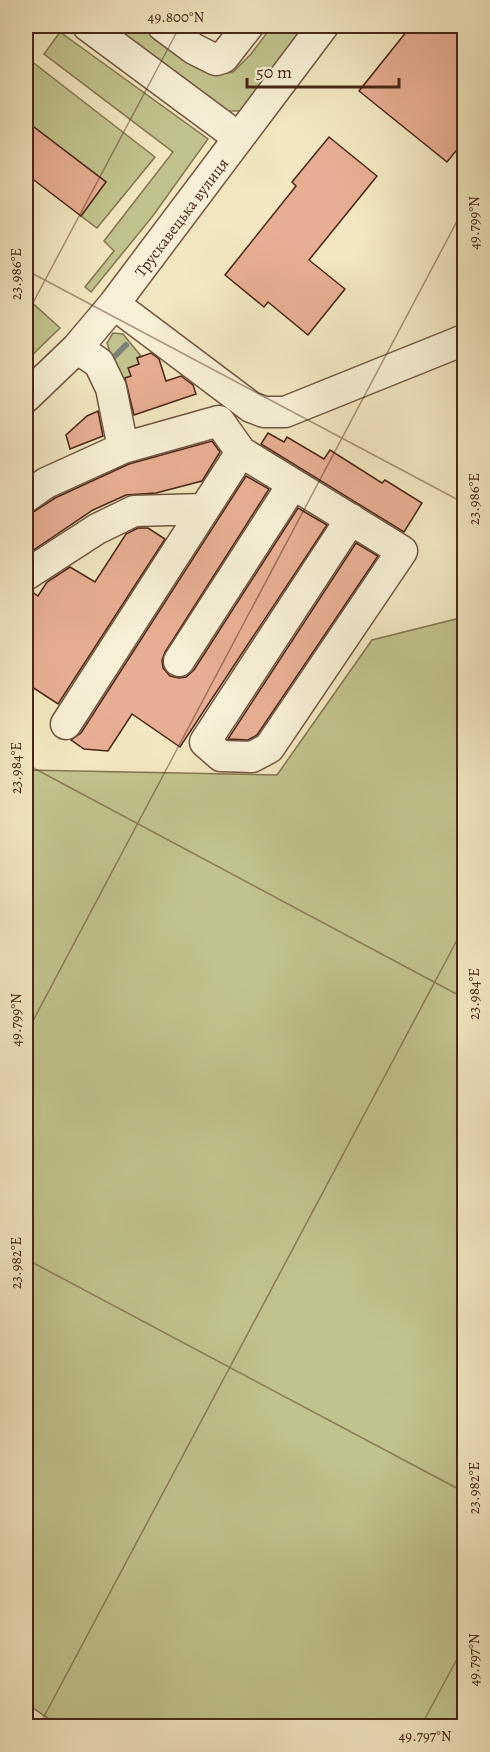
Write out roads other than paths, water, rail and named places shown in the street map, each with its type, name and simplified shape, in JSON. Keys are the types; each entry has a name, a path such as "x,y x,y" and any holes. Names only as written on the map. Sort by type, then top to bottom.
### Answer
{"street":[{"path":"88,26 240,138"},
{"path":"163,26 194,49 216,60 223,58 248,26"},
{"name":"Трускавецька вулиця","path":"26,397 77,348 114,304 323,26"},
{"path":"114,304 251,407 271,413 285,412 465,340"},
{"path":"77,348 99,363 111,388 123,448"},
{"path":"26,497 46,483 123,448 219,421 241,452 351,519 402,551 269,748 252,757 221,756 205,742 351,519"},
{"path":"66,724 241,452"},
{"path":"179,661 293,484"},
{"path":"26,575 97,529 134,511 204,509"}],"waterway":[{"path":"114,357 126,345"}]}
